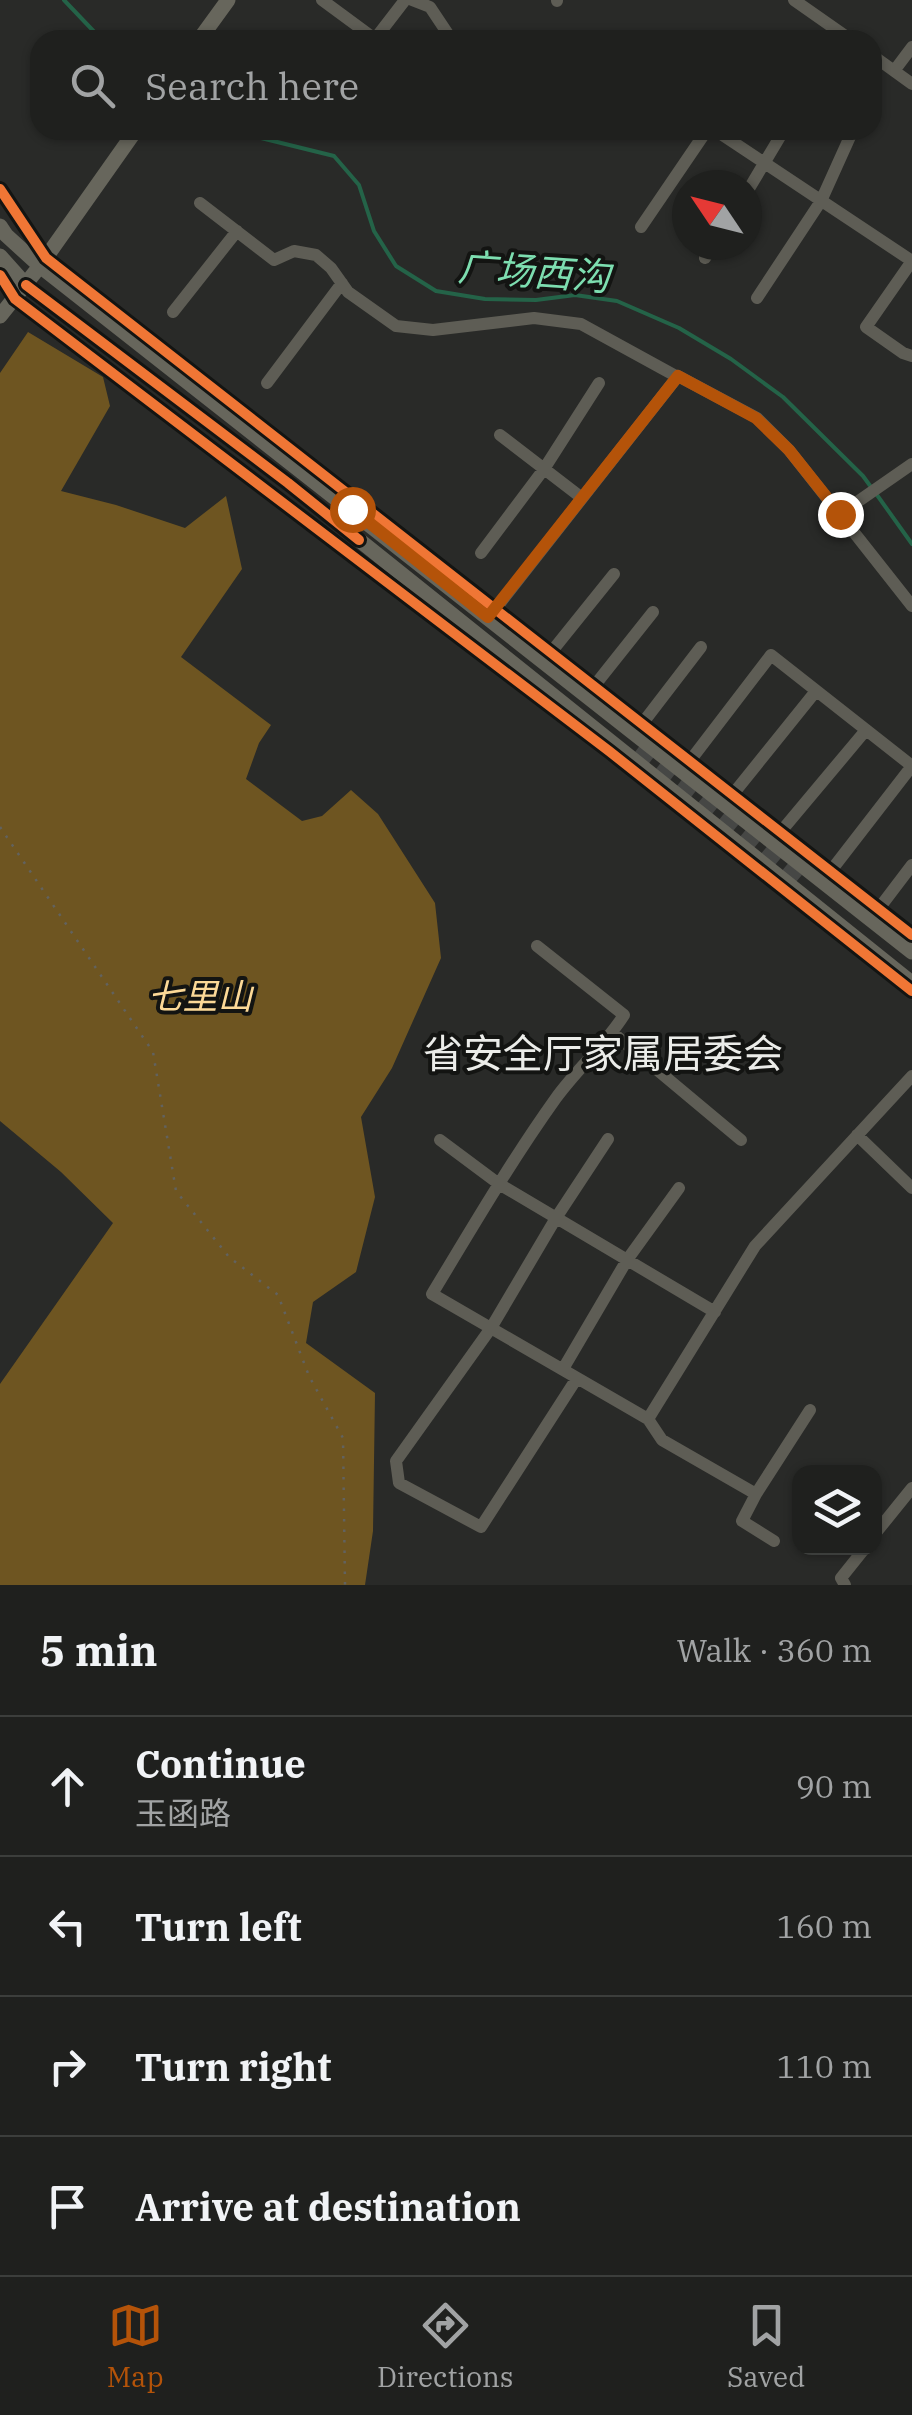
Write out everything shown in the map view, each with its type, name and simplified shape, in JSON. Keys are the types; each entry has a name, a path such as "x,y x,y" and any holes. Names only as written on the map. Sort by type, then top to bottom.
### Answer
{"main road":[{"path":"206,30 228,0"},
{"path":"0,316 129,140"},
{"path":"0,226 40,266 912,952"},
{"path":"0,256 26,284 288,483 912,983"}],"street":[{"path":"322,0 363,30"},
{"path":"383,30 408,0 430,7 445,30"},
{"path":"794,0 829,30"},
{"path":"894,71 912,47"},
{"path":"882,62 912,84"},
{"path":"641,227 699,140"},
{"path":"730,140 912,262 866,327 912,356"},
{"path":"761,170 778,140"},
{"path":"757,298 821,201 848,140"},
{"path":"200,204 274,260 294,251 316,255 348,292 396,326 434,330 534,318 582,324 674,375"},
{"path":"173,312 237,231"},
{"path":"266,383 342,283"},
{"path":"488,617 678,376 756,418 789,450 912,606"},
{"path":"482,553 544,469 599,383"},
{"path":"500,435 582,498"},
{"path":"840,514 912,464"},
{"path":"544,660 614,574"},
{"path":"587,694 654,612"},
{"path":"635,733 701,647"},
{"path":"683,770 771,656 912,766 823,881"},
{"path":"725,804 816,690"},
{"path":"772,842 866,730"},
{"path":"872,920 912,865"},
{"path":"537,946 624,1015 558,1095 432,1294 648,1419 662,1440 756,1494"},
{"path":"613,1032 741,1140"},
{"path":"648,1419 756,1246 912,1076"},
{"path":"857,1135 912,1188"},
{"path":"577,1378 481,1527 399,1483 396,1461 491,1328 608,1139"},
{"path":"440,1140 499,1184 715,1312"},
{"path":"563,1369 627,1260 679,1188"},
{"path":"774,1541 742,1521 810,1410"},
{"path":"882,1525 912,1488"},
{"path":"845,1585 840,1578 858,1555"}],"path":[{"path":"0,827 153,1052 176,1191 229,1256 278,1295 310,1376 343,1438 344,1585"}],"green space":[{"name":"七里山","path":"28,332 103,377 110,406 61,491 185,528 226,496 242,569 181,657 271,725 259,743 246,779 302,821 322,816 351,790 378,814 435,903 441,958 392,1068 361,1117 375,1197 356,1272 313,1302 306,1343 375,1393 373,1531 365,1585 0,1585 0,1384 113,1223 61,1172 0,1121 0,373"}],"waterway":[{"name":"广场西沟","path":"64,0 92,30"},
{"name":"广场西沟","path":"269,140 334,156 359,185 374,231 396,266 436,291 485,299 536,300 575,295 617,301 679,328 783,397 871,487"},
{"name":"广场西沟","path":"877,495 912,544"}],"tunnel":[{"path":"635,752 798,883"}],"cycle path":[{"path":"0,189 46,258 912,935"},
{"path":"0,275 15,299 609,751 912,991"},
{"path":"26,285 359,540"}],"district":[{"name":"省安全厅家属居委会","path":"603,1053"}],"route":[{"path":"352,509 488,617 678,376 756,418 789,450 840,514"}]}
